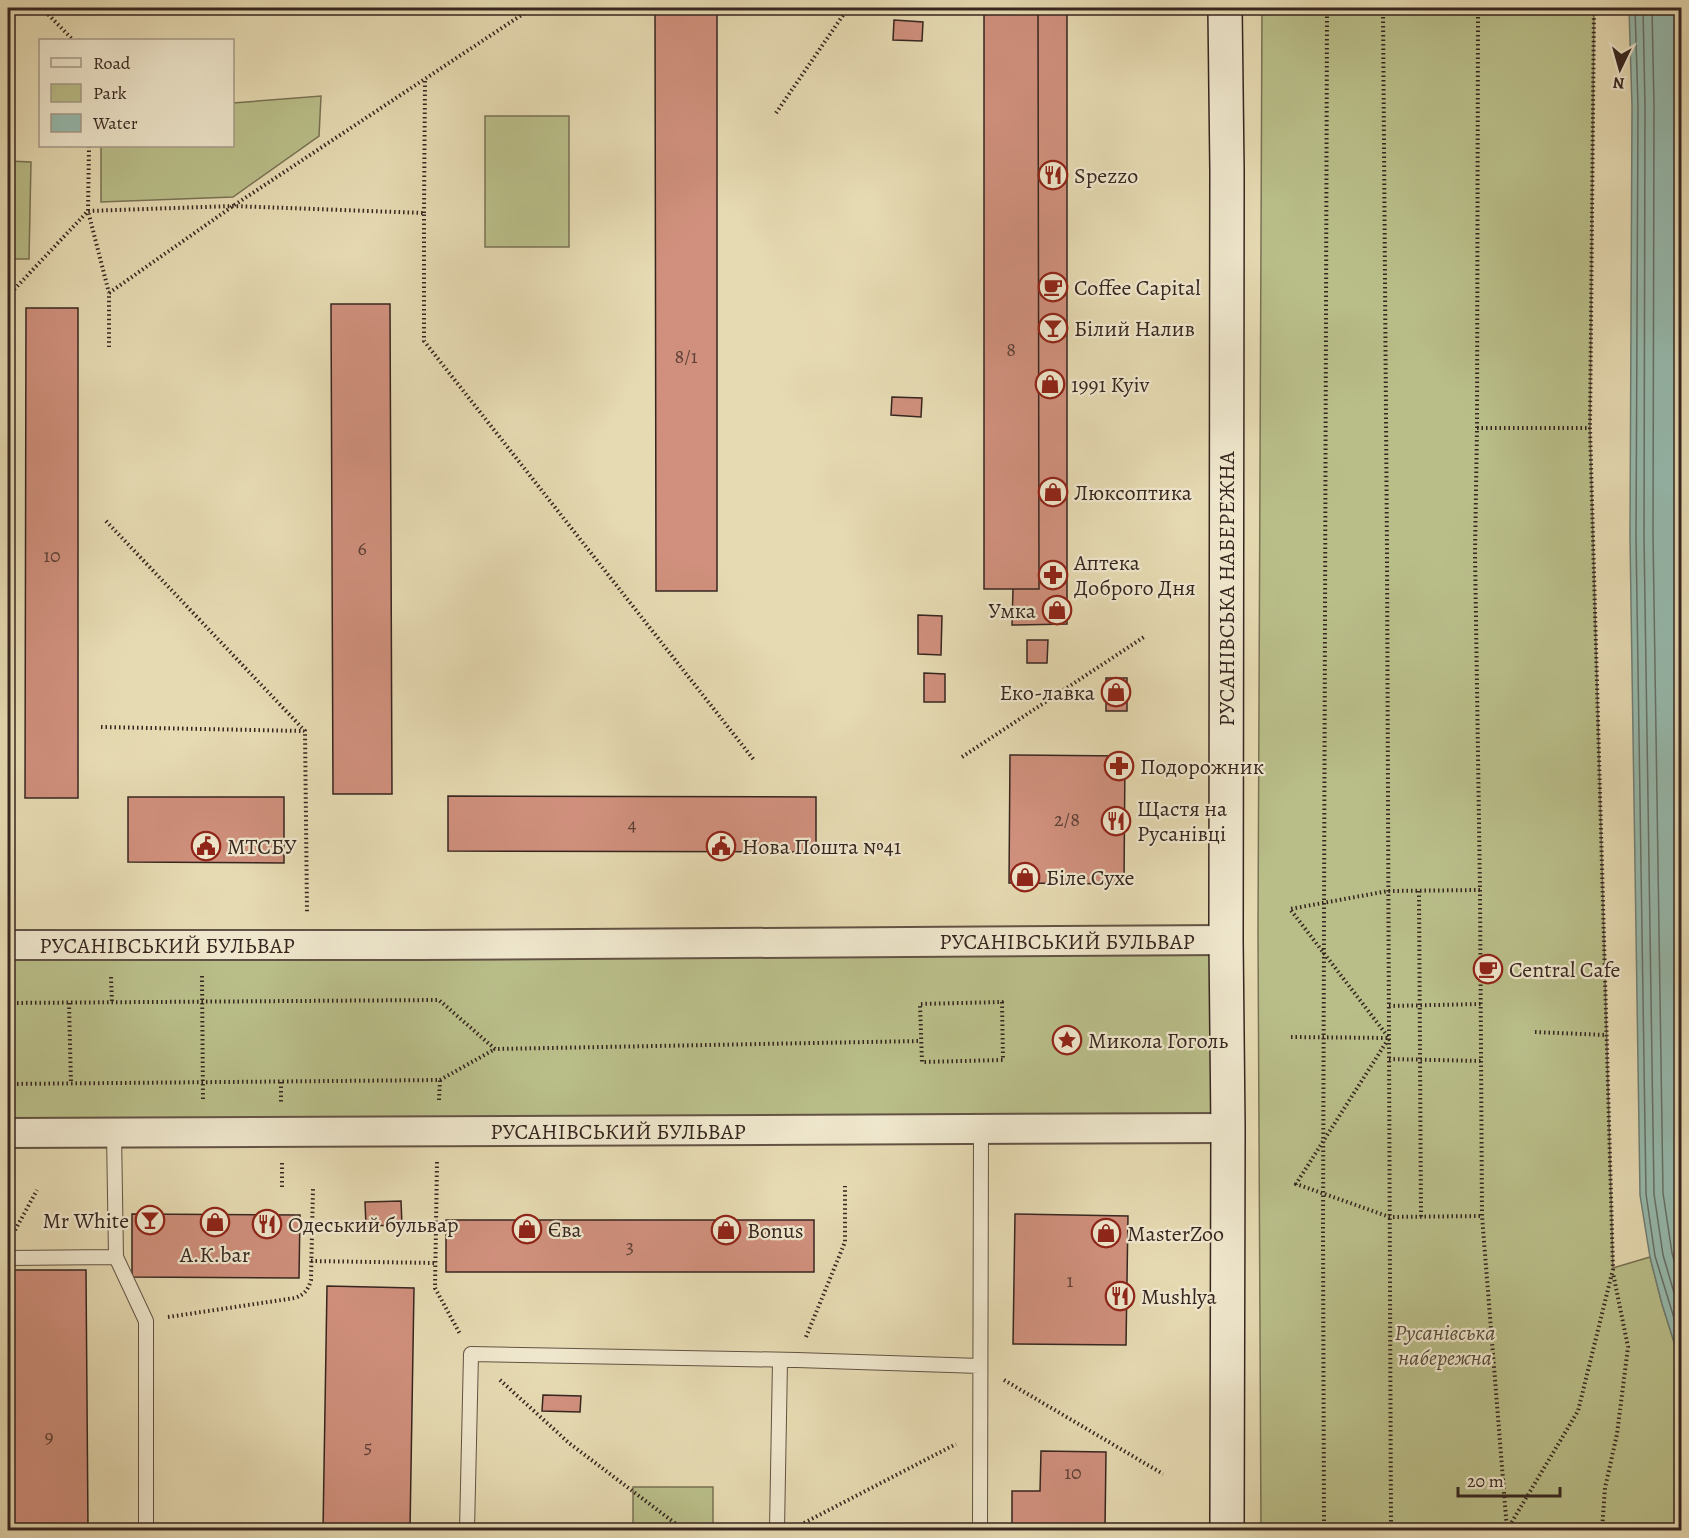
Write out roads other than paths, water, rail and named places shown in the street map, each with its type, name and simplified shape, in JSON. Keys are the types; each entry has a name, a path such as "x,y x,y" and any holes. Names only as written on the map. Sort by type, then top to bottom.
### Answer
{"main road":[{"name":"РУСАНІВСЬКА НАБЕРЕЖНА","path":"1225,8 1227,1530"}],"street":[{"name":"РУСАНІВСЬКИЙ БУЛЬВАР","path":"8,945 1226,940"},
{"name":"РУСАНІВСЬКИЙ БУЛЬВАР","path":"8,1133 1228,1128"}],"lane":[{"path":"980,1530 981,1129"},
{"path":"114,1133 116,1257 146,1321 146,1530"},
{"path":"8,1258 116,1257"},
{"path":"467,1530 471,1354 980,1366"},
{"path":"777,1530 780,1361"}],"water":[{"path":"1629,8 1682,8 1681,1364 1650,1257 1640,1195 1630,537 1632,106"}],"place":[{"name":"Spezzo","path":"1053,175"},
{"name":"Coffee Capital","path":"1053,287"},
{"name":"Білий Налив","path":"1053,328"},
{"name":"1991 Kyiv","path":"1050,384"},
{"name":"Люксоптика","path":"1053,492"},
{"name":"Аптека Доброго Дня","path":"1053,575"},
{"name":"Умка","path":"1057,610"},
{"name":"Еко-лавка","path":"1116,692"},
{"name":"Подорожник","path":"1119,766"},
{"name":"Щастя на Русанівці","path":"1116,821"},
{"name":"МТСБУ","path":"206,846"},
{"name":"Нова Пошта №41","path":"721,846"},
{"name":"Біле Сухе","path":"1025,877"},
{"name":"Central Cafe","path":"1488,969"},
{"name":"Микола Гоголь","path":"1067,1040"},
{"name":"Mr White","path":"150,1220"},
{"name":"А.К.bar","path":"215,1222"},
{"name":"Одеський бульвар","path":"267,1224"},
{"name":"Єва","path":"527,1229"},
{"name":"Bonus","path":"726,1230"},
{"name":"MasterZoo","path":"1106,1233"},
{"name":"Mushlya","path":"1120,1296"}],"park label":[{"name":"Русанівська набережна","path":"1445,1344"}]}
